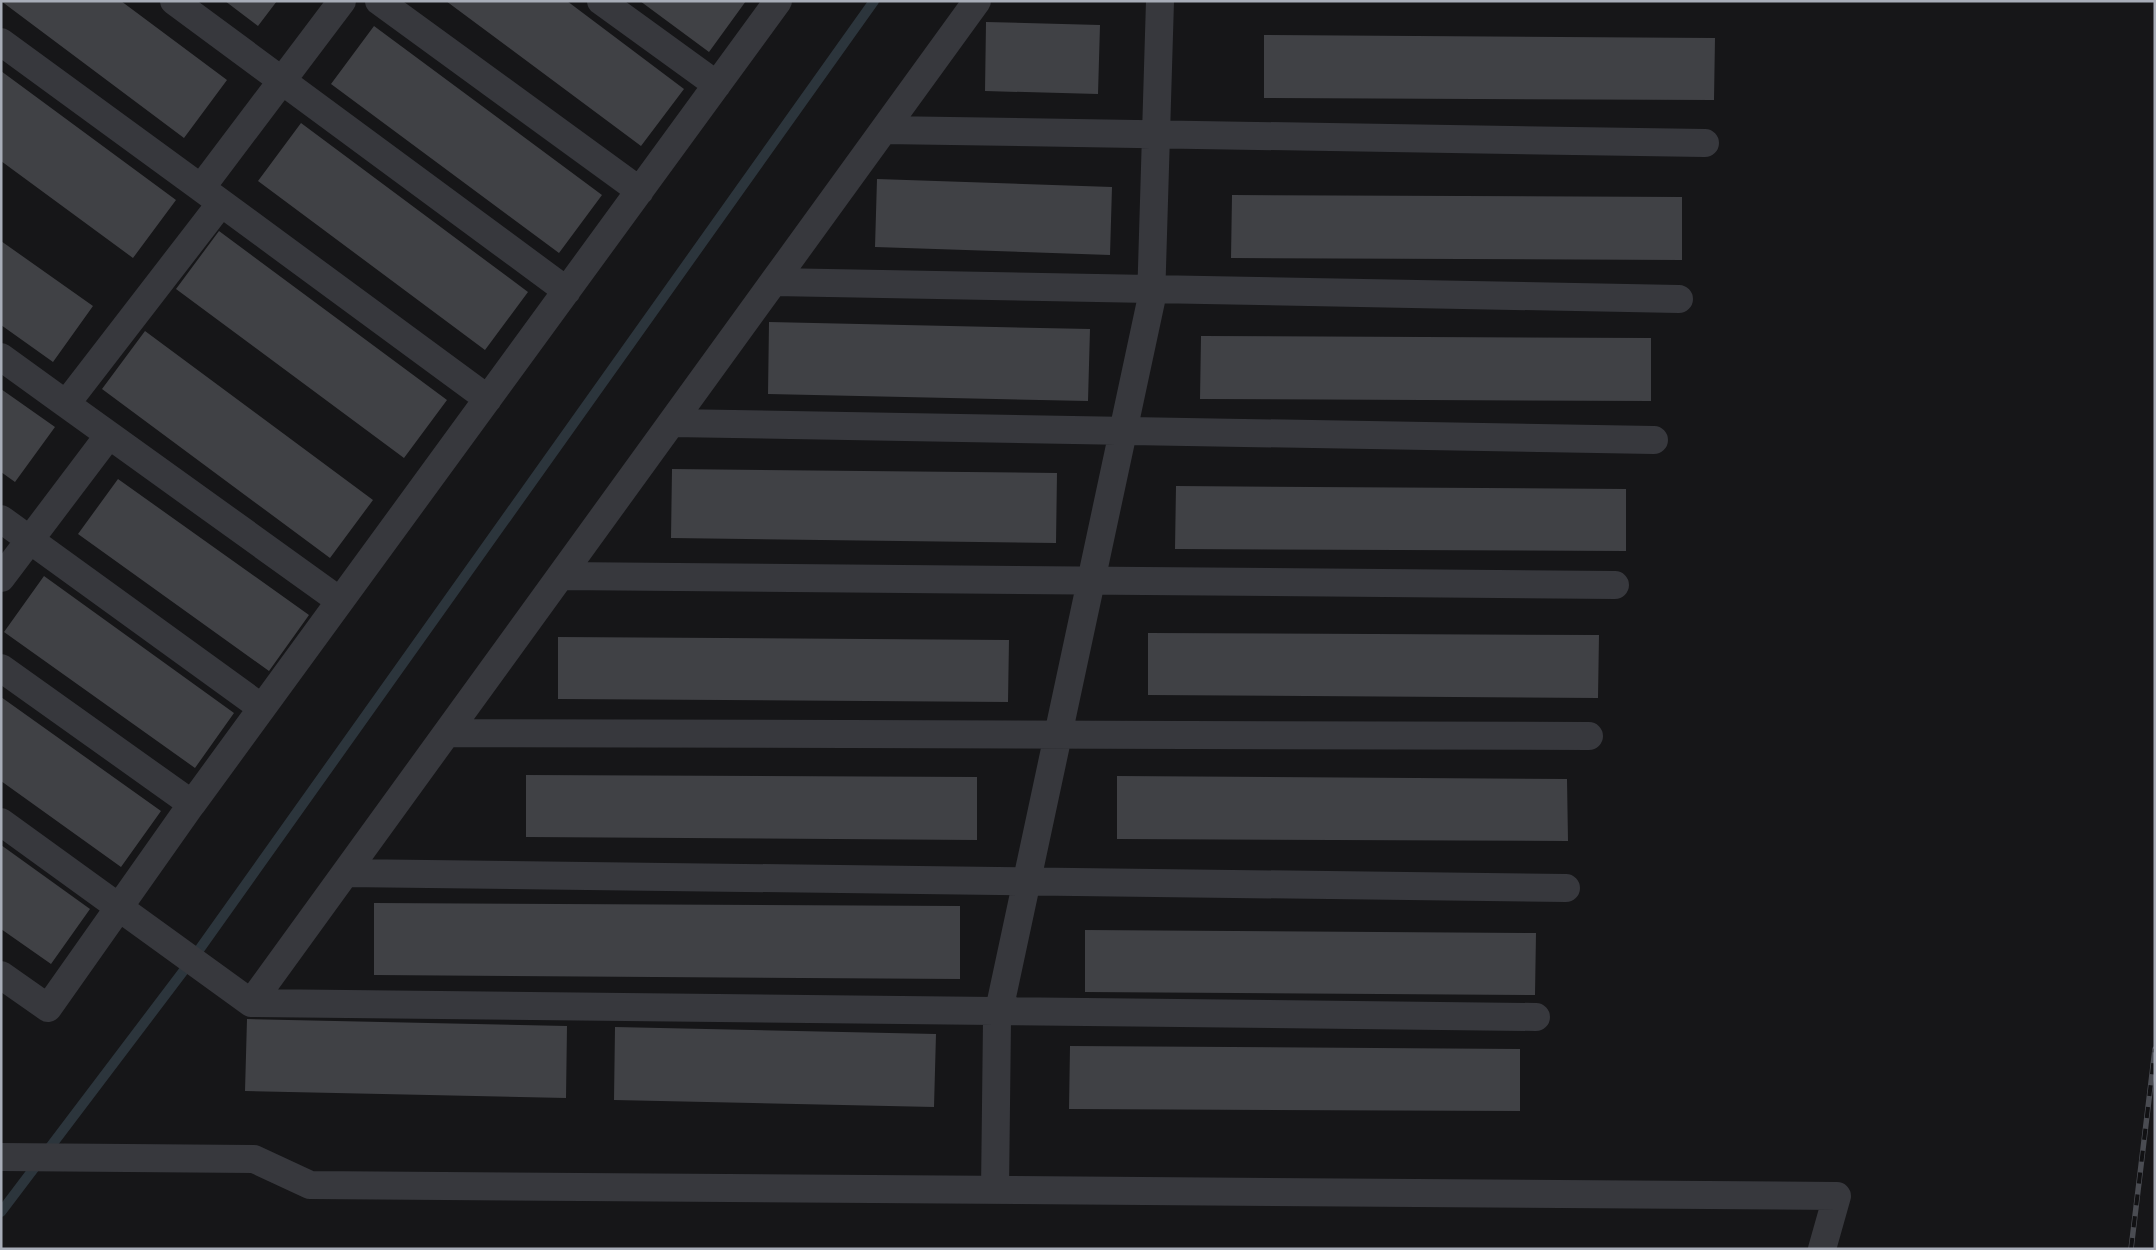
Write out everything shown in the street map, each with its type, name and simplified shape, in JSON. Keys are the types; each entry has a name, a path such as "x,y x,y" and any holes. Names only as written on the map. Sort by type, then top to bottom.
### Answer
{"street":[{"path":"174,1 567,291"},
{"path":"66,404 211,195 282,81 342,1"},
{"path":"379,1 640,191"},
{"path":"601,1 717,85"},
{"path":"1,975 48,1008 196,798 778,1"},
{"path":"241,996 346,873 977,1"},
{"path":"995,1190 997,1030 999,1011 1151,302 1160,1"},
{"path":"1,42 488,399"},
{"path":"884,130 1706,143"},
{"path":"774,282 1679,299"},
{"path":"1,357 340,601"},
{"path":"672,423 1654,440"},
{"path":"1,578 109,435"},
{"path":"1,519 262,708"},
{"path":"561,576 1615,585"},
{"path":"1,668 192,804 196,798"},
{"path":"447,733 1589,736"},
{"path":"1,822 241,996 999,1011 1536,1017"},
{"path":"346,873 1566,888"},
{"path":"1,1157 254,1159 310,1185 1837,1196 1822,1249"}],"building":[{"path":"1,1 121,1 227,80 184,138"},
{"path":"225,1 277,1 258,26"},
{"path":"446,1 567,1 684,89 641,146"},
{"path":"640,1 746,1 709,52"},
{"path":"986,22 1100,25 1098,94 985,91"},
{"path":"374,26 602,195 559,253 331,84"},
{"path":"1264,35 1715,38 1714,100 1264,98"},
{"path":"1,71 176,200 133,258 1,161"},
{"path":"301,123 528,292 485,350 258,181"},
{"path":"877,179 1112,187 1110,255 875,247"},
{"path":"1232,195 1682,197 1682,260 1231,258"},
{"path":"219,231 447,400 404,458 176,289"},
{"path":"1,241 93,306 53,362 1,325"},
{"path":"769,322 1090,329 1088,401 768,394"},
{"path":"145,331 373,500 330,558 102,389"},
{"path":"1201,336 1651,338 1651,401 1200,399"},
{"path":"1,389 55,427 15,482 1,472"},
{"path":"672,469 1057,473 1056,543 671,538"},
{"path":"118,479 309,615 269,671 78,534"},
{"path":"1176,486 1626,489 1626,551 1175,549"},
{"path":"44,576 234,713 195,768 4,632"},
{"path":"1148,633 1599,635 1598,698 1148,695"},
{"path":"558,637 1009,640 1008,702 558,699"},
{"path":"1,697 161,811 121,867 1,781"},
{"path":"526,775 977,777 977,840 526,837"},
{"path":"1117,776 1567,779 1568,841 1117,839"},
{"path":"1,845 90,909 51,964 1,929"},
{"path":"374,903 960,906 960,979 374,975"},
{"path":"1085,930 1536,933 1535,995 1085,992"},
{"path":"247,1019 567,1026 566,1098 245,1091"},
{"path":"615,1027 936,1034 934,1107 614,1100"},
{"path":"1070,1046 1520,1049 1520,1111 1069,1109"}],"waterway":[{"path":"1,1212 194,957 874,1"}],"railway":[{"path":"2131,1249 2155,1049"}]}
